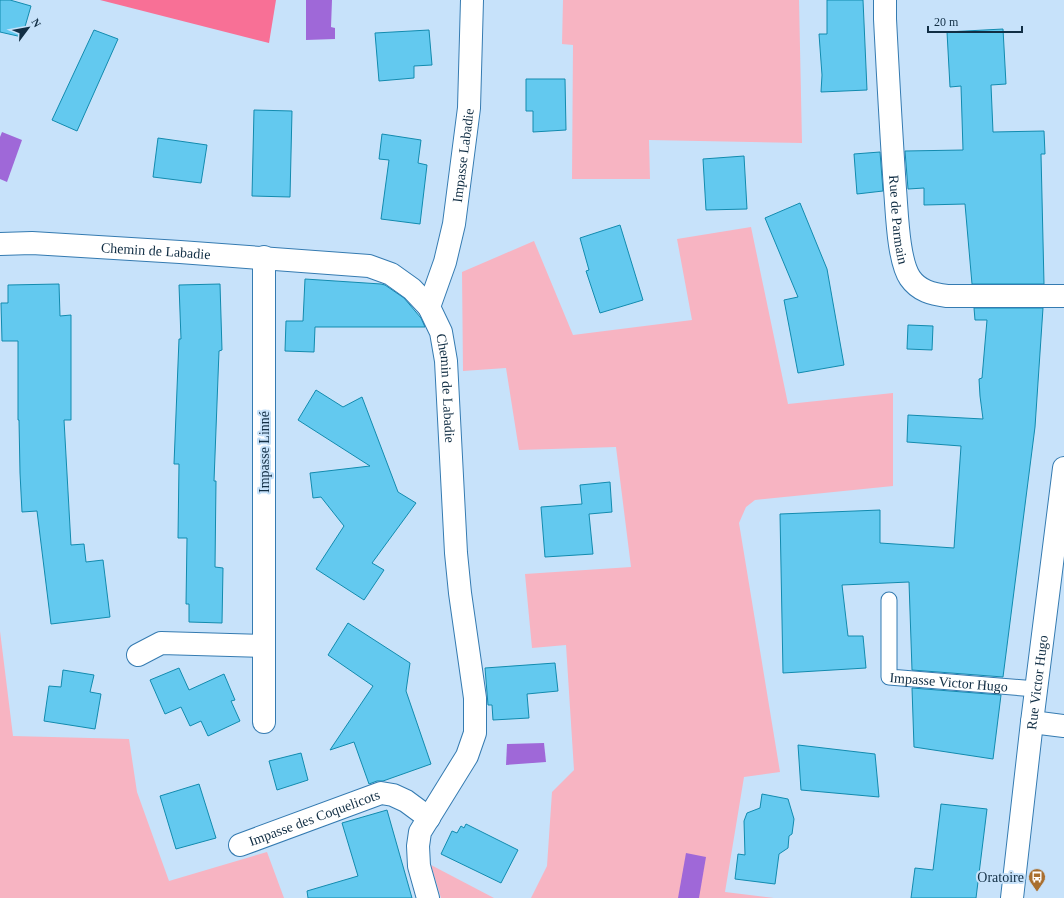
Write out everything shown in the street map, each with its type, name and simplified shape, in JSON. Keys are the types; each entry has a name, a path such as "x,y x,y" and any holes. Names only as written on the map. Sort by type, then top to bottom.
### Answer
{"street":[{"name":"Impasse Labadie","path":"429,307 445,262 454,224 469,108 472,0"},
{"name":"Rue de Parmain","path":"885,0 898,231 904,266 910,278 917,285 931,293 947,296 1064,296"},
{"name":"Chemin de Labadie","path":"0,244 40,244 264,257 369,266 391,274 412,289 429,307 441,332 446,361 456,553 460,593 476,698 476,733 467,756 420,832 418,846 419,866 428,898"},
{"name":"Impasse Linné","path":"264,257 264,722"},
{"name":"Rue Victor Hugo","path":"1012,898 1032,722 1064,468"},
{"path":"138,656 161,643 264,646"},
{"path":"1032,722 1064,726"},
{"name":"Impasse des Coquelicots","path":"240,845 382,793 394,795 406,801 429,818"}],"lane":[{"name":"Impasse Victor Hugo","path":"889,600 889,677 1036,690"}],"shaded area":[{"path":"100,0 276,0 269,43"},
{"path":"306,0 332,0 331,27 335,28 335,39 306,40"},
{"path":"563,0 799,0 802,143 649,140 650,179 572,179 573,45 562,44"},
{"path":"2,132 22,140 7,182 0,179 0,137"},
{"path":"751,227 788,404 893,393 893,486 755,500 746,507 739,523 780,772 744,777 725,892 774,898 531,898 547,866 552,792 574,770 566,645 532,648 525,574 631,567 616,447 519,450 506,368 463,371 462,272 534,241 573,335 692,320 677,239"},
{"path":"0,631 13,736 129,739 137,792 169,881 267,852 284,898 0,898"},
{"path":"544,743 546,762 506,765 507,744"},
{"path":"686,853 706,857 699,898 678,898"},
{"path":"431,865 494,898 441,898"}],"building":[{"path":"0,0 10,0 31,6 22,37 0,32"},
{"path":"827,0 863,0 867,90 821,92 822,75 819,34 827,34"},
{"path":"1003,29 1006,84 991,85 993,132 1044,131 1045,154 1041,154 1044,284 972,284 965,204 924,205 924,188 908,189 905,151 963,150 961,86 950,87 947,32"},
{"path":"94,30 118,39 77,131 52,120"},
{"path":"429,30 432,65 414,66 414,78 379,81 375,33"},
{"path":"526,79 565,79 566,130 533,132 533,111 526,111"},
{"path":"254,110 292,111 290,197 252,196"},
{"path":"382,134 421,140 418,163 427,165 420,224 381,219 389,160 379,159"},
{"path":"158,138 207,145 201,183 153,177"},
{"path":"880,152 883,191 857,194 854,154"},
{"path":"744,156 747,209 706,210 703,159"},
{"path":"800,203 827,269 844,365 798,373 784,300 798,297 765,218"},
{"path":"620,225 643,300 600,313 586,271 589,270 580,238"},
{"path":"305,279 385,285 404,298 421,318 425,327 315,327 314,352 285,351 286,321 303,321"},
{"path":"59,284 60,316 71,315 71,420 64,420 71,545 84,544 86,562 103,560 110,617 51,624 37,511 22,512 18,420 18,341 2,341 1,303 8,303 8,285"},
{"path":"220,284 222,350 219,351 214,481 216,481 215,567 223,568 222,623 189,622 189,604 186,604 187,538 178,538 179,464 174,464 179,339 181,339 179,285"},
{"path":"974,308 1043,308 1035,427 1003,677 912,670 909,582 842,585 848,636 863,636 866,668 783,673 780,514 880,510 880,543 954,548 961,446 907,442 908,415 983,419 979,379 982,378 987,320 975,320"},
{"path":"908,325 933,326 932,350 907,349"},
{"path":"316,390 343,407 362,397 398,492 416,503 372,563 384,570 364,600 316,569 344,526 321,497 313,498 310,473 370,466 298,420"},
{"path":"610,482 612,512 589,514 593,554 545,557 541,507 582,504 580,485"},
{"path":"348,623 410,663 406,691 431,764 383,781 377,781 369,784 354,742 330,750 373,686 328,655"},
{"path":"555,663 558,691 527,694 529,718 493,720 492,705 488,705 485,668"},
{"path":"179,668 189,690 224,674 235,700 231,701 240,721 208,736 201,721 190,726 181,707 165,714 150,680"},
{"path":"63,670 94,675 90,692 101,694 95,729 44,721 49,686 61,687"},
{"path":"912,688 1001,695 993,759 914,747"},
{"path":"798,745 875,754 879,797 801,790"},
{"path":"301,753 308,780 277,790 269,761"},
{"path":"199,784 216,838 176,849 160,796"},
{"path":"762,794 788,799 794,819 792,834 789,836 788,848 779,854 775,884 735,879 738,854 745,855 744,821 747,813 760,808"},
{"path":"941,804 987,809 976,898 911,898 915,868 933,870"},
{"path":"387,810 412,898 308,898 307,891 358,876 342,823"},
{"path":"466,824 518,850 501,883 441,854 452,831 457,833 461,826 464,828"}],"place":[{"name":"Oratoire","path":"1037,892"}]}
